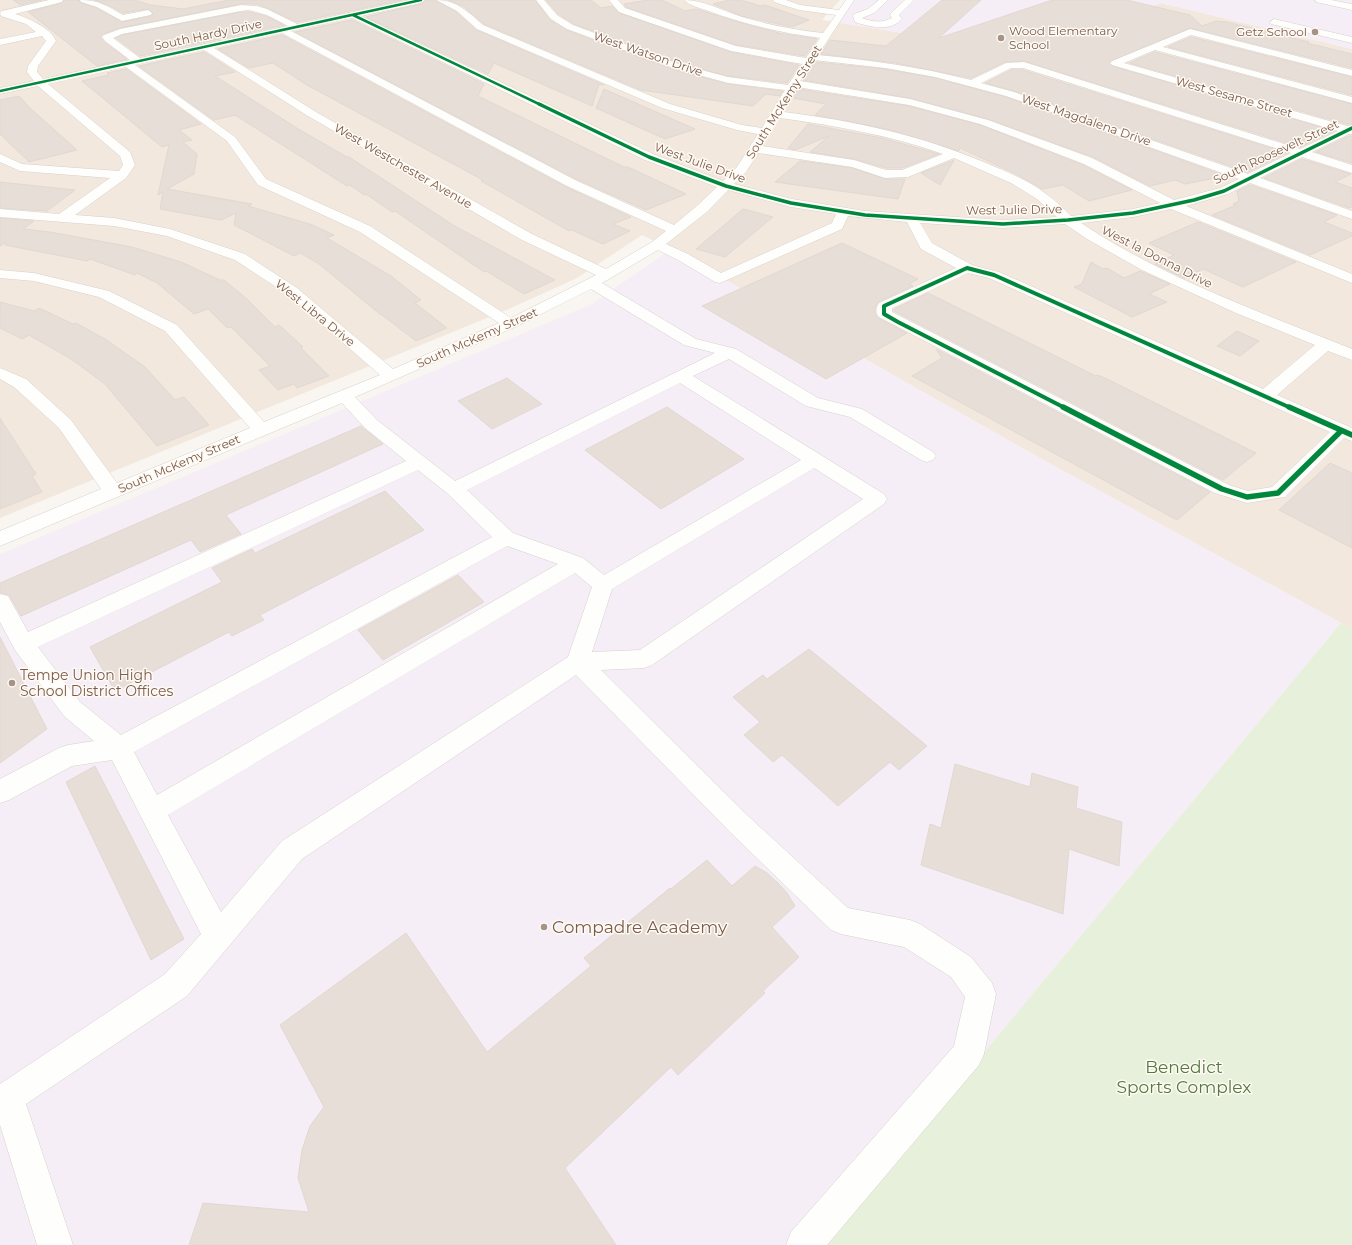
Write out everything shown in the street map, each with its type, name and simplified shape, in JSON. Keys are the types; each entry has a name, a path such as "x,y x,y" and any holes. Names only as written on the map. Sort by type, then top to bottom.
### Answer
{"street":[{"path":"2,14 59,0"},
{"path":"84,0 100,5 122,18 158,11"},
{"name":"South Hardy Drive","path":"0,91 133,62 206,42 218,44 283,30 353,10 366,12 421,0"},
{"path":"440,0 460,9 480,28 666,106 741,128 766,132"},
{"name":"West Watson Drive","path":"540,0 554,17 570,27 676,66 728,80 852,91 910,102 984,122 1088,161 1173,205 1352,279"},
{"name":"West Magdalena Drive","path":"612,0 622,10 734,50 810,59 885,65 973,83 1010,94 1352,215"},
{"path":"688,0 704,7 765,27 790,32 826,36"},
{"path":"777,0 799,7 840,13"},
{"name":"South McKemy Street","path":"0,539 391,376 542,310 607,275 657,245 676,231 726,186 742,169 756,149 792,86 850,0"},
{"path":"884,0 871,11 857,16 858,20 867,24 883,25 893,23 898,19 894,15 910,0"},
{"path":"1318,0 1352,7"},
{"path":"296,27 261,8 252,7 179,20 109,36 108,39 133,62 231,139 262,182 364,228 510,324"},
{"name":"West Julie Drive","path":"353,10 649,157 726,186 791,203 865,216 1003,224 1068,220"},
{"path":"2,14 29,22 50,38 51,41 33,66 32,72 41,82 126,155 129,166 122,175 62,218"},
{"path":"179,20 192,28"},
{"path":"1274,22 1352,40"},
{"path":"283,30 571,183 676,231"},
{"path":"1154,47 1190,32 1352,73"},
{"path":"0,42 45,33"},
{"name":"West Westchester Avenue","path":"206,42 312,114 527,237 607,275"},
{"path":"1154,47 1352,100"},
{"name":"West Sesame Street","path":"1154,47 1115,63 1351,130"},
{"path":"973,83 1009,65 1024,65 1352,168"},
{"name":"West la Donna Drive","path":"777,114 835,122 879,131 913,140 954,154 1015,180 1041,196 1068,220 1112,248 1187,286 1352,355"},
{"name":"South Roosevelt Street","path":"1068,220 1133,213 1173,205 1224,191 1302,152 1351,130"},
{"path":"756,149 854,164 885,174 904,174 954,154"},
{"path":"0,158 20,167 122,175"},
{"path":"657,245 683,257 720,279 837,226 844,212"},
{"name":"West Libra Drive","path":"0,213 114,222 170,233 240,257 292,291 391,376"},
{"path":"912,219 926,246 967,268 994,275 1347,433 1278,493 1246,496 1222,489 884,314 884,306 967,268"},
{"path":"0,274 34,277 104,294 171,328 261,430"},
{"path":"591,283 690,342 730,352 812,402 856,413 927,456"},
{"path":"1265,396 1326,344"},
{"path":"454,489 635,397 730,352"},
{"path":"0,373 20,383 65,424 113,492"},
{"path":"55,1245 4,1100 176,985 292,850 578,662 644,659 877,499 681,376"},
{"path":"344,395 371,424 454,489 506,538 576,563 603,585"},
{"path":"578,662 603,585 814,460"},
{"path":"23,644 420,462"},
{"path":"0,792 68,756 119,748 506,538"},
{"path":"152,812 576,563"},
{"path":"0,602 23,644 72,709 119,748 218,936"},
{"path":"578,662 738,823 841,920 910,934 961,967 980,994 968,1054 804,1245"}],"shaded area":[{"path":"0,0 840,0 822,20 1029,53 1161,3 1352,49 1352,629 1038,457 671,249 642,235 577,278 511,308 0,518"},
{"name":"Wood Elementary School","path":"850,0 1352,0 1352,49 1161,3 1029,54 834,22"},
{"name":"Compadre Academy","path":"671,249 1038,457 1341,623 824,1245 0,1245 0,554 592,304"}],"green space":[{"name":"Benedict Sports Complex","path":"1341,623 1352,629 1352,1245 824,1245"}],"building":[{"path":"13,0 42,0 20,5"},
{"path":"64,0 79,0 81,3 96,8 122,22 151,16 153,13 148,9 123,13 94,0 134,0 151,5 183,9 229,0 402,0 297,22 257,4 241,4 120,28 103,34 100,37 104,42 127,59 97,66 28,12 62,3"},
{"path":"426,0 435,0 456,12 476,30 604,85 599,84 592,106 494,63 488,74 366,17 421,4"},
{"path":"448,0 535,0 550,20 566,30 672,69 728,84 783,91 780,96 766,94 753,106 641,90 484,24 463,6"},
{"path":"546,0 591,0 601,8 612,6 619,13 731,52 799,65 787,83 728,76 679,63 574,24 558,14"},
{"path":"648,0 662,0 685,11 696,9 779,33 777,33 817,39 805,56 736,45 626,7 624,4"},
{"path":"730,0 744,1 761,6 765,5 809,20 792,27 742,16 713,4"},
{"path":"942,0 981,0 939,38 1052,0 1127,0 1190,15 1202,26 1216,21 1227,22 1352,54 1352,68 1190,28 1109,62 1112,66 1334,131 1300,147 1024,61 1005,62 971,78 895,63 821,54 830,40 886,46"},
{"path":"241,12 249,12 266,16 284,25 140,56 116,38 122,35"},
{"path":"352,20 484,84 478,96 624,167 628,167 686,194 646,210 576,179 295,32"},
{"path":"282,35 566,187 631,217 613,224 630,231 603,244 572,230 569,231 481,181 483,180 307,85 273,63 249,68 218,49"},
{"path":"1191,37 1352,77 1352,95 1168,47"},
{"path":"204,52 235,72 215,76 300,130 349,157 453,225 555,280 524,294 486,271 484,272 395,211 392,212 350,185 347,186 235,115 214,120 139,66"},
{"path":"1155,52 1352,104 1352,124 1347,124 1129,63"},
{"path":"815,62 885,69 935,78 1006,97 1226,176 1185,184 1175,180 1150,186 1093,157 988,119 910,98 803,80"},
{"path":"126,69 201,124 179,130 192,140 183,142 197,154 194,174 167,189 252,204 248,206 310,224 334,235 327,238 391,276 421,300 415,303 447,328 416,341 381,315 319,264 300,253 294,256 234,225 236,213 221,220 160,209 163,192 158,195 169,145 162,147 82,81 109,75 107,73"},
{"path":"1011,70 1023,70 1287,153 1248,172 1014,91 985,83"},
{"path":"604,89 695,129 665,139 596,108"},
{"path":"798,89 909,106 980,125 1083,165 1132,190 1089,201 1063,185 1042,189 1018,175 960,148 959,151 887,129 815,115 826,104 793,98"},
{"path":"19,96 32,110 77,150 29,162 0,134 0,100"},
{"path":"808,124 882,138 939,154 902,168 886,168 854,159 810,152 829,136 795,150 788,148"},
{"path":"1349,136 1352,136 1352,163 1316,152"},
{"path":"1302,159 1351,174 1335,182 1352,188 1352,207 1349,208 1264,178"},
{"path":"954,160 940,185 921,173"},
{"path":"800,161 852,168 885,179 905,179 898,199 775,182"},
{"path":"0,182 75,190 47,211 0,208"},
{"path":"1250,185 1337,215 1324,222 1352,233 1352,236 1310,255 1212,215 1236,205 1233,204 1239,201 1237,191"},
{"path":"743,209 773,217 725,257 696,249"},
{"path":"0,218 34,221 23,229 50,232 132,247 181,262 220,280 224,280 247,299 275,327 279,325 303,347 301,348 329,376 297,388 294,384 278,390 259,370 270,366 231,327 227,328 208,309 194,314 157,283 137,273 135,275 90,259 87,261 5,245 6,242 0,246"},
{"path":"1198,222 1296,262 1243,287 1203,269 1184,278 1155,264 1174,255 1149,243"},
{"path":"842,243 918,279 909,284 913,286 878,302 875,308 875,314 878,318 907,333 826,379 702,306"},
{"path":"1091,262 1103,269 1107,268 1124,278 1140,271 1170,284 1149,294 1167,302 1132,317 1074,287 1082,284"},
{"path":"928,293 1096,376 1105,378 1256,453 1223,480 894,311 894,309"},
{"path":"0,302 34,311 39,308 73,324 76,323 105,339 145,367 175,400 184,397 209,425 157,446 105,384 71,359 29,335 22,339 0,328"},
{"path":"1237,331 1259,341 1240,356 1217,346"},
{"path":"936,349 1210,492 1177,520 912,376 942,358"},
{"path":"507,378 542,404 492,429 458,401"},
{"path":"667,407 744,459 661,509 585,450"},
{"path":"0,418 36,474 32,476 42,492 0,509"},
{"path":"361,426 383,444 226,515 241,534 200,552 191,540 21,616 9,595 0,593 0,583"},
{"path":"1330,463 1352,473 1352,548 1279,510"},
{"path":"385,491 424,530 260,615 264,620 232,636 229,632 115,691 90,647 222,582 212,568 252,549 255,553"},
{"path":"458,575 484,602 383,660 358,630"},
{"name":"Tempe Union High School District Offices","path":"0,637 47,729 0,763"},
{"path":"809,649 927,746 899,770 890,762 838,806 782,755 773,762 744,735 760,722 733,697 763,675 767,679"},
{"path":"955,764 1030,787 1032,773 1078,787 1076,808 1122,822 1119,866 1069,849 1063,914 921,865 930,824 941,828"},
{"path":"95,766 184,939 151,960 66,782"},
{"name":"Compadre Academy","path":"707,860 732,886 755,866 767,873 778,883 787,893 795,906 772,927 799,957 763,991 765,993 678,1075 671,1067 565,1168 616,1245 189,1245 203,1203 309,1212 298,1178 302,1150 310,1126 324,1107 280,1025 406,933 487,1052 591,966 584,958"}],"cycle path":[{"path":"0,91 421,0"},
{"path":"353,15 649,157 726,186 791,203 865,215 1003,224 1068,220 1133,213 1194,200 1224,191 1352,128"},
{"path":"1341,431 1278,493 1247,497 1222,489 898,322 884,314 884,306 967,268 994,275 1352,435"}],"place":[{"name":"Getz School","path":"1315,32"},
{"name":"Wood Elementary School","path":"1001,38"},
{"name":"Tempe Union High School District Offices","path":"12,683"},
{"name":"Compadre Academy","path":"544,927"}]}
